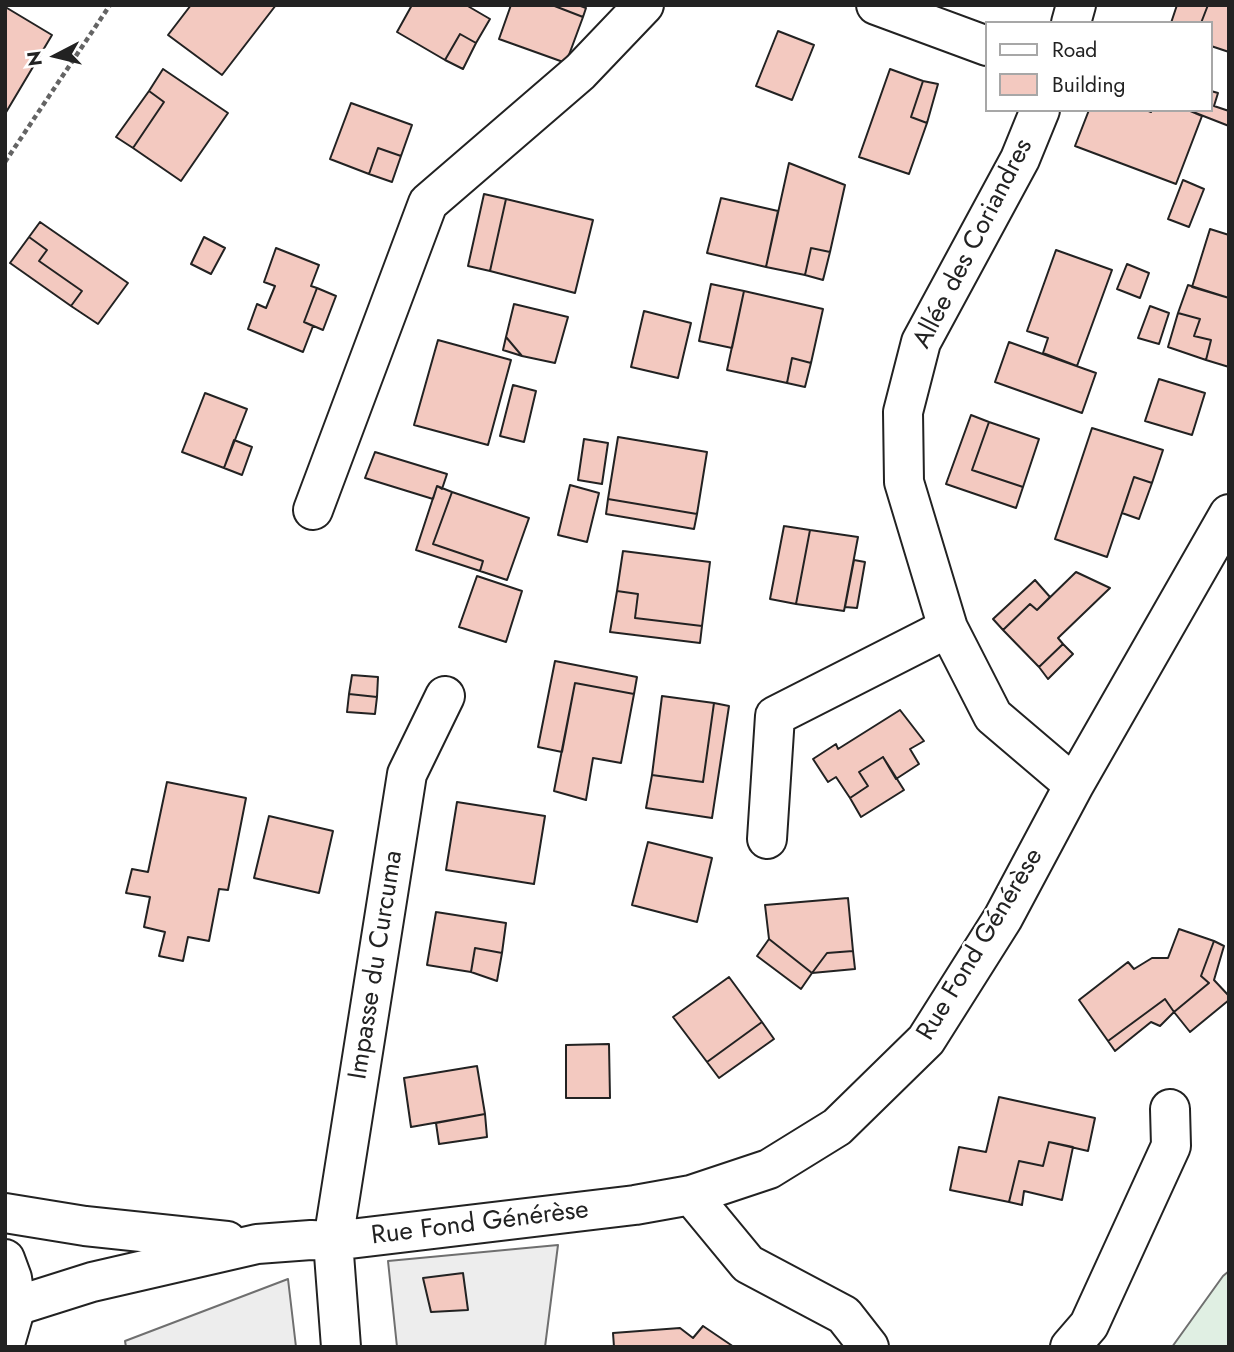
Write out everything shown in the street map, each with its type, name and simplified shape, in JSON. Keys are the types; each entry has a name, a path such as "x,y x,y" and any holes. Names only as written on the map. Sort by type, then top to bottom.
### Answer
{"street":[{"path":"313,510 428,203 580,72 643,5"},
{"path":"876,5 986,46"},
{"name":"Allée des Coriandres","path":"1039,112 1020,159 921,342 903,412 904,482 948,628 993,716 1074,785"},
{"name":"Rue Fond Générèse","path":"16,1307 92,1282 257,1244 332,1241 635,1205 691,1195 769,1168 837,1127 926,1041 1003,918 1074,785 1229,514"},
{"path":"767,839 775,716 948,628"},
{"name":"Impasse du Curcuma","path":"341,1347 332,1241 408,774 445,696"},
{"path":"1070,1347 1089,1325 1171,1146 1170,1109"},
{"path":"691,1195 748,1264 844,1315 869,1347"},
{"name":"Rue Fond Générèse","path":"5,1213 85,1226 257,1244"},
{"path":"5,1259 12,1278 16,1307 5,1344"}],"path":[{"path":"5,162 110,5"}],"green space":[{"path":"1229,1271 1229,1347 1172,1347 1223,1276"}],"shaded area":[{"path":"558,1245 545,1347 397,1347 388,1261"},
{"path":"288,1279 296,1347 126,1347 125,1341"}],"building":[{"path":"191,5 276,5 222,75 168,35"},
{"path":"412,5 466,5 490,19 476,43 460,34 445,60 397,32"},
{"path":"511,5 552,5 583,17 566,63 499,39"},
{"path":"552,5 578,5 586,8 583,17"},
{"path":"1177,5 1208,5 1202,21 1172,21"},
{"path":"1208,5 1229,5 1229,52 1213,47 1213,21 1202,21"},
{"path":"7,8 52,35 5,114 5,10"},
{"path":"778,31 814,45 792,100 756,86"},
{"path":"460,34 476,43 463,69 445,60"},
{"path":"163,69 228,113 181,181 133,148 164,102 149,91"},
{"path":"890,69 923,81 911,117 927,123 909,174 859,157"},
{"path":"923,81 938,84 927,123 911,117"},
{"path":"149,91 164,102 133,148 116,137"},
{"path":"1213,92 1218,93 1214,106 1229,111 1229,126 1193,112 1213,112"},
{"path":"351,103 412,125 401,156 378,148 369,174 330,159"},
{"path":"1088,112 1193,112 1202,116 1176,184 1075,146"},
{"path":"378,148 401,156 392,182 369,174"},
{"path":"789,163 845,185 830,252 811,248 805,275 766,267"},
{"path":"1183,180 1204,189 1189,227 1168,219"},
{"path":"484,194 506,199 490,271 468,266"},
{"path":"721,198 778,211 766,267 707,253"},
{"path":"506,199 593,220 575,293 490,271"},
{"path":"40,222 128,283 98,324 71,306 82,291 39,261 47,250 29,237"},
{"path":"1210,229 1229,235 1229,298 1192,287"},
{"path":"29,237 47,250 39,261 82,291 71,306 10,263"},
{"path":"204,237 225,248 211,274 191,264"},
{"path":"276,248 319,265 311,286 317,288 304,322 313,326 303,352 248,329 257,304 266,308 275,286 264,282"},
{"path":"811,248 830,252 823,280 805,275"},
{"path":"1056,250 1112,270 1077,366 1043,353 1048,338 1027,331"},
{"path":"1127,264 1149,273 1140,298 1117,289"},
{"path":"711,284 744,291 732,348 699,341"},
{"path":"1188,285 1229,298 1229,367 1206,360 1211,340 1194,336 1200,319 1178,313"},
{"path":"317,288 336,296 323,330 304,322"},
{"path":"744,291 823,309 811,363 792,358 787,383 727,370"},
{"path":"514,304 568,317 555,363 522,356 506,337"},
{"path":"1150,306 1169,313 1159,344 1138,338"},
{"path":"644,311 691,323 678,378 631,367"},
{"path":"1178,313 1200,319 1194,336 1211,340 1206,360 1168,347"},
{"path":"506,337 522,356 503,350"},
{"path":"438,340 511,360 488,445 414,425"},
{"path":"1009,342 1096,373 1082,413 995,382"},
{"path":"792,358 811,363 805,387 787,383"},
{"path":"1159,379 1205,393 1192,435 1145,421"},
{"path":"513,385 536,391 524,442 500,436"},
{"path":"205,393 247,409 224,468 182,452"},
{"path":"971,415 989,422 972,470 1023,487 1016,508 946,484"},
{"path":"989,422 1039,439 1023,487 972,470"},
{"path":"1092,428 1163,450 1152,483 1134,477 1107,557 1055,539"},
{"path":"618,437 707,452 697,514 608,499"},
{"path":"584,439 608,443 602,484 578,480"},
{"path":"234,440 252,447 242,475 224,468"},
{"path":"375,452 447,474 442,489 437,486 433,499 365,478"},
{"path":"1134,477 1152,483 1139,519 1122,513"},
{"path":"570,485 599,493 587,542 558,535"},
{"path":"437,486 452,492 433,544 483,561 480,571 416,550"},
{"path":"452,492 529,518 507,580 480,571 483,561 433,544"},
{"path":"608,499 697,514 694,529 606,514"},
{"path":"784,526 810,530 796,604 770,599"},
{"path":"810,530 858,537 844,611 796,604"},
{"path":"623,551 710,562 702,626 635,618 638,594 617,591"},
{"path":"854,560 865,562 857,608 845,607"},
{"path":"1076,572 1110,588 1058,638 1063,644 1039,667 1003,630 1030,604 1037,610"},
{"path":"477,576 522,591 506,642 459,627"},
{"path":"1035,580 1050,597 1037,610 1030,604 1003,630 993,619"},
{"path":"617,591 638,594 635,618 702,626 700,643 610,632"},
{"path":"1063,644 1073,654 1048,679 1039,667"},
{"path":"555,661 637,677 634,694 575,683 562,752 538,747"},
{"path":"352,675 378,677 377,697 349,694"},
{"path":"575,683 634,694 621,763 593,758 586,800 554,791"},
{"path":"349,694 377,697 375,714 347,712"},
{"path":"662,696 714,703 703,782 652,775"},
{"path":"714,703 729,706 712,818 646,808 652,775 703,782"},
{"path":"900,710 924,741 910,749 919,764 896,779 883,757 859,772 868,786 850,798 836,777 828,782 813,759 836,744 838,749"},
{"path":"883,757 904,790 861,817 850,798 868,786 859,772"},
{"path":"167,782 246,798 228,890 219,889 209,941 188,937 183,961 159,956 165,932 144,927 150,897 126,893 132,869 148,872"},
{"path":"457,802 545,816 534,884 446,870"},
{"path":"269,816 333,831 319,893 254,878"},
{"path":"648,842 712,858 697,922 632,905"},
{"path":"848,898 853,951 827,953 812,973 769,939 765,905"},
{"path":"436,912 506,923 502,953 475,948 471,972 427,965"},
{"path":"1179,929 1214,941 1201,976 1209,983 1174,1012 1165,999 1108,1041 1079,1000 1128,962 1134,969 1152,958 1168,958"},
{"path":"769,939 812,973 801,989 757,956"},
{"path":"1214,941 1224,946 1214,980 1229,996 1229,1000 1190,1032 1174,1012 1209,983 1201,976"},
{"path":"475,948 502,953 497,981 471,972"},
{"path":"853,951 855,969 812,973 827,953"},
{"path":"729,977 762,1022 707,1062 673,1017"},
{"path":"1165,999 1174,1012 1160,1026 1151,1022 1115,1051 1108,1041"},
{"path":"762,1022 774,1039 719,1078 707,1062"},
{"path":"609,1044 610,1098 566,1098 566,1045"},
{"path":"477,1066 485,1114 411,1127 404,1078"},
{"path":"999,1097 1095,1118 1088,1151 1049,1142 1043,1166 1019,1161 1009,1202 950,1190 959,1147 986,1152"},
{"path":"485,1114 487,1137 439,1144 436,1123"},
{"path":"1049,1142 1073,1147 1062,1200 1024,1191 1022,1205 1009,1202 1019,1161 1043,1166"},
{"path":"463,1273 468,1310 431,1312 423,1278"},
{"path":"703,1326 734,1347 614,1347 613,1333 680,1328 693,1338"}]}
